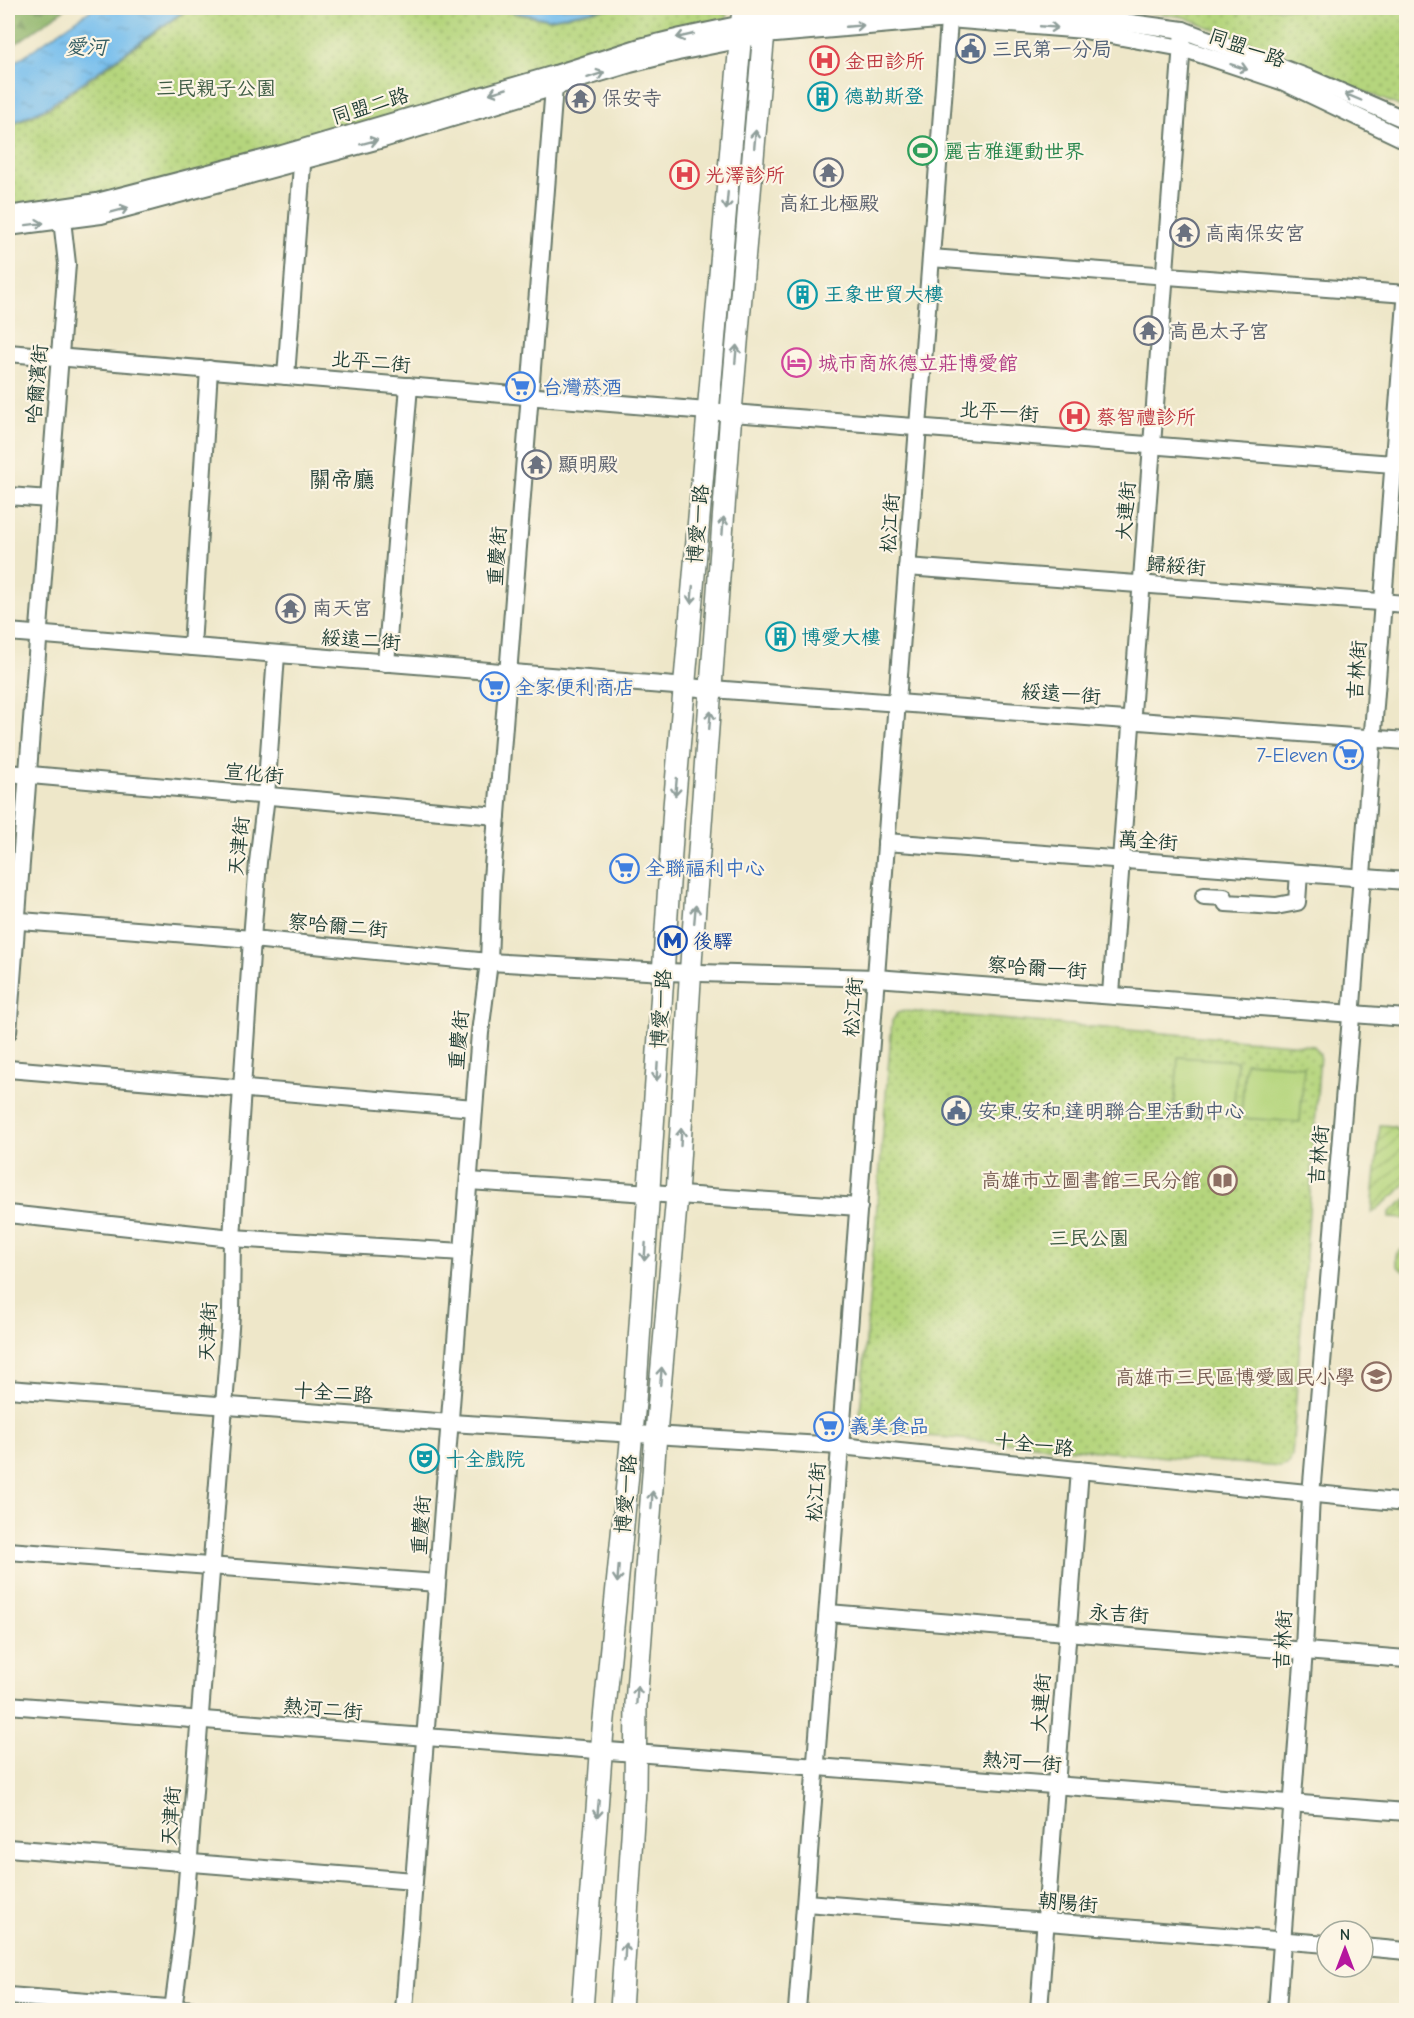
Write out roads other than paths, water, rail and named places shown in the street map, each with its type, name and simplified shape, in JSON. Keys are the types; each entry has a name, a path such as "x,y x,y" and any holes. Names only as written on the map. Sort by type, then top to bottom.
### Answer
{"main road":[{"name":"博愛一路","path":"621,2010 636,1704 677,1195 690,973 731,412 765,21"},
{"name":"博愛一路","path":"582,2010 602,1750 632,1432 674,807 742,23"}],"street":[{"name":"同盟一路","path":"742,23 912,8"},
{"name":"同盟一路","path":"988,8 1086,16 1183,30 1311,79 1407,120"},
{"name":"同盟一路","path":"765,21 950,13 1084,30 1182,48 1284,82 1407,140"},
{"name":"松江街","path":"797,2010 950,13"},
{"name":"同盟二路","path":"8,227 97,202 303,154 555,81 640,47 742,23"},
{"name":"大連街","path":"1111,994 1183,30"},
{"name":"重慶街","path":"404,2010 474,1108 489,962 497,816 555,81"},
{"path":"286,376 303,154"},
{"name":"同盟二路","path":"8,214 62,213"},
{"name":"哈爾濱街","path":"8,1032 11,920 27,774 67,264 62,213"},
{"path":"931,258 1407,294"},
{"name":"吉林街","path":"1277,2010 1304,1650 1311,1495 1383,602 1400,464 1407,302"},
{"name":"北平二街","path":"8,353 731,412"},
{"path":"192,647 209,369"},
{"path":"386,663 409,386"},
{"name":"北平一街","path":"731,412 1400,464"},
{"path":"8,496 49,499"},
{"name":"歸綏街","path":"907,567 1407,604"},
{"name":"綏遠二街","path":"8,632 712,689"},
{"name":"天津街","path":"173,2010 183,1932 212,1566 231,1315 232,1238 252,939 266,796 276,655"},
{"name":"綏遠一街","path":"712,689 1407,741"},
{"name":"宣化街","path":"8,773 497,816"},
{"name":"萬全街","path":"886,842 1407,881"},
{"path":"1204,896 1224,897 1226,903 1276,906 1297,902 1299,873"},
{"name":"察哈爾二街","path":"11,920 252,939 489,962 664,972"},
{"name":"察哈爾一街","path":"664,972 876,978 1407,1018"},
{"path":"8,1069 474,1108"},
{"path":"469,1181 859,1207"},
{"path":"8,1214 232,1238 463,1252"},
{"name":"十全二路","path":"8,1389 450,1423 656,1434"},
{"name":"十全一路","path":"656,1434 840,1446 1407,1503"},
{"name":"大連街","path":"1039,2010 1080,1470"},
{"path":"8,1551 437,1583"},
{"name":"永吉街","path":"828,1613 1407,1659"},
{"name":"熱河二街","path":"8,1705 635,1753"},
{"name":"熱河一街","path":"635,1753 1407,1812"},
{"path":"8,1848 414,1881"},
{"name":"朝陽街","path":"806,1903 1315,1943"},
{"path":"1375,1948 1407,1951"},
{"path":"8,1996 195,2010"}],"water":[{"name":"愛河","path":"94,8 188,8 47,107 8,125 8,67"},
{"path":"506,8 606,8 548,19"}],"place":[{"name":"三民第一分局","path":"971,49"},
{"name":"金田診所","path":"824,61"},
{"name":"德勒斯登","path":"823,96"},
{"name":"保安寺","path":"581,98"},
{"name":"麗吉雅運動世界","path":"923,151"},
{"name":"高紅北極殿","path":"829,172"},
{"name":"光澤診所","path":"684,175"},
{"name":"高南保安宮","path":"1184,233"},
{"name":"王象世貿大樓","path":"803,294"},
{"name":"高邑太子宮","path":"1148,331"},
{"name":"城市商旅德立莊博愛館","path":"797,363"},
{"name":"台灣菸酒","path":"521,387"},
{"name":"蔡智禮診所","path":"1075,417"},
{"name":"顯明殿","path":"537,464"},
{"name":"南天宮","path":"291,608"},
{"name":"博愛大樓","path":"780,637"},
{"name":"全家便利商店","path":"494,687"},
{"name":"7-Eleven","path":"1349,755"},
{"name":"全聯福利中心","path":"624,868"},
{"name":"後驛","path":"672,941"},
{"name":"安東,安和,達明聯合里活動中心","path":"957,1111"},
{"name":"高雄市立圖書館三民分館","path":"1222,1180"},
{"name":"高雄市三民區博愛國民小學","path":"1376,1377"},
{"name":"義美食品","path":"828,1426"},
{"name":"十全戲院","path":"424,1459"}],"district":[{"name":"關帝廳","path":"342,480"}],"park label":[{"name":"三民親子公園","path":"216,88"},
{"name":"三民公園","path":"1089,1238"}]}
